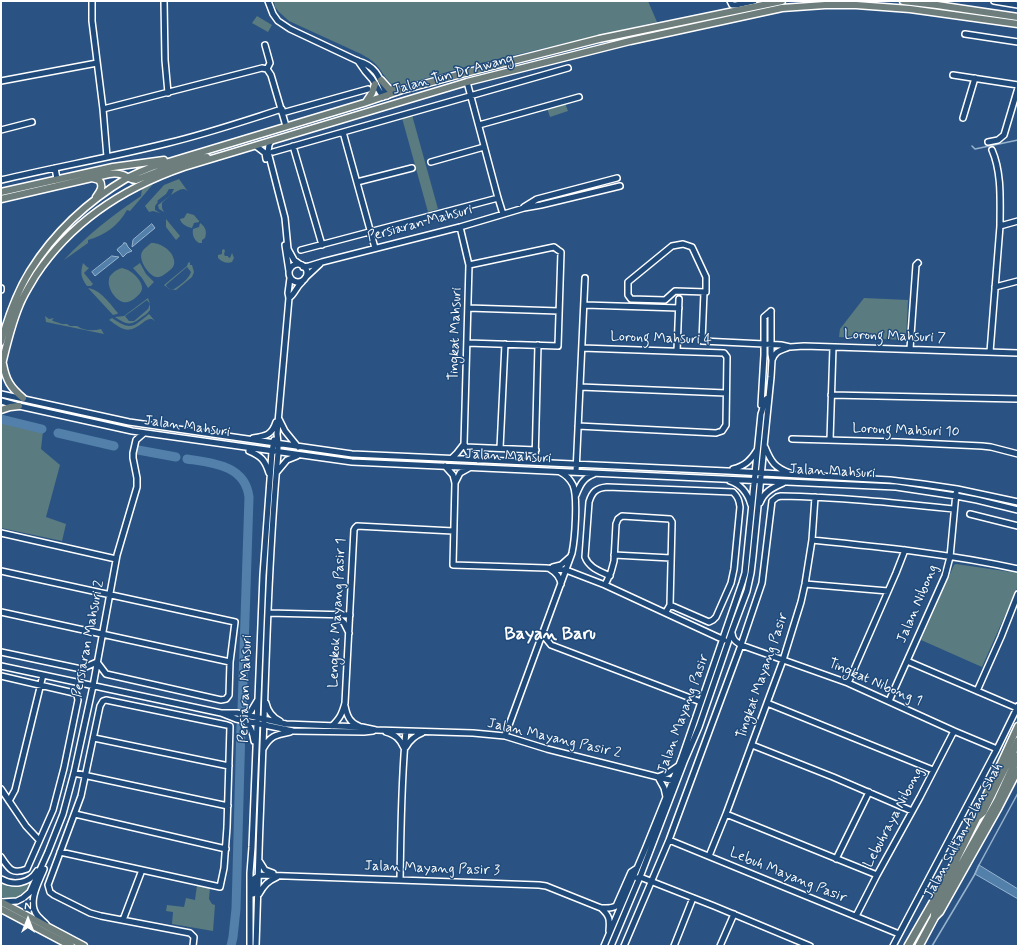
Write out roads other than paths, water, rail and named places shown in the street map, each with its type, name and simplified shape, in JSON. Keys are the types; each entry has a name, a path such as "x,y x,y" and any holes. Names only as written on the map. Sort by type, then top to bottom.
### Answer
{"highway":[{"name":"Jalan Sultan Azlan Shah","path":"908,946 947,878 977,817 983,812 1018,741"},
{"name":"Jalan Sultan Azlan Shah","path":"919,946 934,918 935,911 998,800 1018,756"}],"main road":[{"name":"Jalan Tun Dr Awang","path":"1,342 15,301 30,272 41,255 64,228 92,202 128,178 152,167 286,126 385,98 402,90 465,73 599,40 782,1"},
{"path":"903,1 937,3 1018,17"},
{"name":"Jalan Tun Dr Awang","path":"1,369 11,329 20,304 49,257 70,233 106,204 136,186 170,171 467,82 608,46 782,8 832,3 910,9 1018,24"},
{"path":"364,103 378,82 391,90 402,90"},
{"path":"378,108 385,98 399,102"},
{"path":"1,199 112,173 121,174 132,180 137,180 164,168 197,158 228,154"},
{"path":"1,192 113,167 181,158"},
{"path":"88,178 98,179 101,184 99,192 92,202"},
{"path":"2,362 4,372 9,383 14,391 23,398"},
{"path":"1,410 19,406"},
{"name":"Jalan Sultan Azlan Shah","path":"977,817 1018,726"},
{"name":"Jalan Sultan Azlan Shah","path":"934,918 940,912 1018,770"},
{"path":"1,904 84,946"},
{"path":"1,904 71,946"}],"street":[{"path":"92,1 91,14 103,109 107,157"},
{"path":"164,1 165,60 168,93"},
{"path":"268,1 273,14 278,21 303,36 358,61 378,82 385,98"},
{"path":"730,1 732,4 736,5 754,1"},
{"path":"994,1 1018,5"},
{"path":"965,34 1018,42"},
{"path":"264,45 270,63 267,69"},
{"path":"1,81 97,63"},
{"path":"103,109 262,68 267,69 271,75 286,126"},
{"path":"256,146 269,152 293,146 568,68"},
{"path":"953,75 1018,87 1004,135 998,140 988,142"},
{"path":"962,118 975,78"},
{"path":"467,82 503,214"},
{"path":"1,180 170,143 282,111 368,89"},
{"path":"478,125 579,97"},
{"path":"1,130 32,122"},
{"path":"343,132 375,248"},
{"path":"271,141 269,145 269,152 285,218 287,250 290,278 296,282 299,282 304,279 306,271 294,260 287,250"},
{"path":"293,146 322,245"},
{"path":"431,162 484,147"},
{"path":"990,352 1000,226 998,172 992,150"},
{"path":"55,168 57,179"},
{"path":"357,182 412,168"},
{"name":"Persiaran Mahsuri","path":"524,208 537,199 617,178"},
{"name":"Persiaran Mahsuri","path":"302,266 309,266 460,227 524,208 620,186"},
{"path":"301,250 498,198"},
{"path":"1000,226 1018,221"},
{"name":"Tingkat Mahsuri","path":"460,227 470,265 465,445"},
{"path":"683,244 692,247 706,277 706,292 704,292 676,291 665,300 631,299 628,295 628,282 672,246 683,244"},
{"path":"467,343 558,346 561,252 554,248 470,265"},
{"name":"Persiaran Mahsuri","path":"289,298 292,296 298,285 322,262"},
{"path":"910,349 916,266 918,263"},
{"path":"289,271 292,266 302,266"},
{"name":"Persiaran Mahsuri","path":"256,946 260,860 257,701 262,575 272,452 276,443 277,434 290,278"},
{"path":"576,472 586,278"},
{"path":"995,287 1018,281"},
{"name":"Lorong Mahsuri 7","path":"704,292 702,341 781,345 790,347 804,346 910,349 1018,354"},
{"path":"677,351 679,299"},
{"path":"585,305 679,308"},
{"path":"468,308 559,311"},
{"path":"759,473 765,446 772,360 771,311 764,317 761,414"},
{"path":"500,448 505,344"},
{"path":"536,462 538,345"},
{"path":"772,360 777,352 790,347"},
{"path":"830,440 833,347"},
{"name":"Lorong Mahsuri 4","path":"578,426 716,433 722,431 726,425 727,356 724,353 582,348"},
{"path":"580,387 726,394"},
{"name":"Jalan Mahsuri","path":"1,394 129,422 352,454 890,480 957,489 1018,502"},
{"path":"831,395 1018,399"},
{"path":"759,473 758,447 761,414 764,401 769,397"},
{"name":"Jalan Mahsuri","path":"1,401 144,433 242,448 352,462 896,487 956,496 1018,510"},
{"path":"248,438 271,433 278,416"},
{"path":"278,416 285,431 298,447"},
{"name":"Persiaran Mahsuri 2","path":"48,852 63,814 74,773 93,686 116,559 137,483 133,452 136,440 144,433"},
{"name":"Lorong Mahsuri 10","path":"792,439 982,446 1018,454"},
{"name":"Persiaran Mahsuri","path":"250,946 252,855 259,751 263,722 278,452 276,443"},
{"path":"465,445 536,450"},
{"path":"452,458 465,445"},
{"path":"465,445 470,453 478,460"},
{"path":"765,446 772,462 784,471 795,475"},
{"path":"727,471 747,464 753,457 758,447"},
{"path":"242,448 254,453 265,462 270,476"},
{"path":"276,474 287,460 298,455"},
{"path":"445,466 453,475 455,483 453,564 566,570 605,585 729,642"},
{"path":"455,483 460,473 470,468"},
{"path":"505,736 572,553 576,495 573,485 567,476 558,472"},
{"path":"576,495 582,481 586,477 597,473"},
{"name":"Jalan Mayang Pasir","path":"611,946 640,877 675,781 679,765 742,583 747,555 755,481 759,473"},
{"name":"Jalan Mayang Pasir","path":"604,946 666,797 684,762 699,727 747,591 751,574 761,481 759,473"},
{"path":"720,479 732,481 741,486 749,498 752,508"},
{"path":"758,509 762,499 768,491 786,482"},
{"path":"610,576 591,566 585,557 589,502 592,494 600,488 607,487 733,492 740,502 734,569 731,583 716,617 709,622 670,605"},
{"name":"Jalan Nibong","path":"889,701 945,576 950,557 957,489"},
{"name":"Jalan Mayang Pasir","path":"624,946 668,840 741,645 762,583 772,501 781,496 815,497"},
{"path":"815,497 954,509"},
{"name":"Tingkat Mayang Pasir","path":"709,856 783,660 805,584 812,540 815,497"},
{"path":"970,514 1018,526"},
{"path":"605,585 612,569 616,524 618,519 622,516 670,519 672,522 670,605 666,612"},
{"name":"Lengkok Mayang Pasir 1","path":"362,727 351,721 346,711 345,703 354,530 357,526 454,531"},
{"path":"1,533 116,559"},
{"path":"812,540 905,550 1018,569"},
{"path":"848,683 905,550"},
{"path":"548,568 561,565 572,553"},
{"path":"614,554 672,558"},
{"path":"736,554 747,555"},
{"path":"548,568 558,575 561,585"},
{"path":"1,571 235,622 230,662 229,695 226,699 221,700 106,674 97,662 81,669 1,652"},
{"path":"805,584 888,591"},
{"path":"977,691 1018,594"},
{"path":"1,612 230,662"},
{"path":"268,613 350,615"},
{"path":"335,615 344,623 349,633"},
{"path":"732,631 733,638 741,645"},
{"path":"543,635 551,645"},
{"path":"538,647 551,645 702,702"},
{"path":"726,650 733,646 741,645"},
{"name":"Tingkat Nibong 1","path":"741,645 848,683 997,749"},
{"path":"893,946 1018,707 907,661"},
{"path":"1,666 221,714 235,713 245,718 263,722"},
{"path":"9,801 15,790 43,675"},
{"path":"1,676 74,693 78,697 64,768 52,810 27,869 15,872 10,869 1,857"},
{"path":"264,694 271,716 286,724"},
{"name":"Persiaran Mahsuri","path":"94,738 100,706 103,701 106,700 227,725 230,726 229,766"},
{"path":"245,718 257,701"},
{"name":"Lengkok Mayang Pasir 1","path":"332,726 340,719 345,703"},
{"path":"767,703 933,770"},
{"path":"245,718 252,729 259,751"},
{"name":"Jalan Mayang Pasir 2","path":"263,722 293,731 358,732 378,730 473,733 505,736 675,781"},
{"name":"Jalan Mayang Pasir 2","path":"263,722 362,727 378,730"},
{"path":"378,730 391,733 400,739 404,749"},
{"path":"259,751 272,737 293,731"},
{"path":"400,880 402,794 406,731"},
{"name":"Lebuhraya Nibong","path":"856,916 954,731"},
{"path":"404,749 413,737 429,732"},
{"path":"60,852 220,887 226,849 229,766 94,738 81,796 75,814 60,852 48,886 50,892 54,895 90,913 190,933 194,937 193,946"},
{"path":"752,745 912,811"},
{"path":"666,797 664,788 658,777 668,773 679,765"},
{"path":"74,773 228,806"},
{"path":"1,789 26,826 39,840"},
{"path":"836,859 869,792"},
{"path":"52,810 63,814"},
{"path":"75,814 226,849"},
{"path":"726,814 877,875"},
{"name":"Lebuh Mayang Pasir","path":"668,840 899,934"},
{"path":"1,879 6,882 13,883 28,880 36,873 42,860 48,852"},
{"path":"1,904 17,901 30,892 48,852"},
{"path":"48,852 46,863 34,895 33,906 37,915 50,928"},
{"path":"250,907 253,899 254,879 259,875 254,871 252,855"},
{"path":"260,860 265,870 280,875"},
{"path":"601,908 613,908 616,906 631,872 638,866 640,877"},
{"path":"123,920 142,870"},
{"name":"Jalan Mayang Pasir 3","path":"259,875 542,885 601,908"},
{"path":"258,896 269,880 280,875"},
{"path":"630,885 635,878 640,877 810,946"},
{"path":"674,946 693,898"},
{"path":"601,908 606,912 610,921 608,936"},
{"path":"720,946 734,914"},
{"path":"923,946 924,936"}],"water":[{"path":"152,224 155,228 132,247 133,240"},
{"path":"124,243 126,243 132,251 123,257 117,250"},
{"path":"112,256 119,257 95,276 92,272"},
{"path":"979,865 1018,889 1018,899 975,874"}],"waterway":[{"path":"972,146 975,149 1018,140"},
{"path":"1,419 42,429"},
{"path":"58,433 114,446"},
{"path":"138,450 176,457"},
{"path":"187,459 217,464 234,472 241,478 246,486 249,497 242,710"},
{"path":"231,946 236,909 241,726"},
{"path":"932,946 975,874 1018,793"}],"district":[{"name":"Bayan Baru","path":"550,635"}]}
